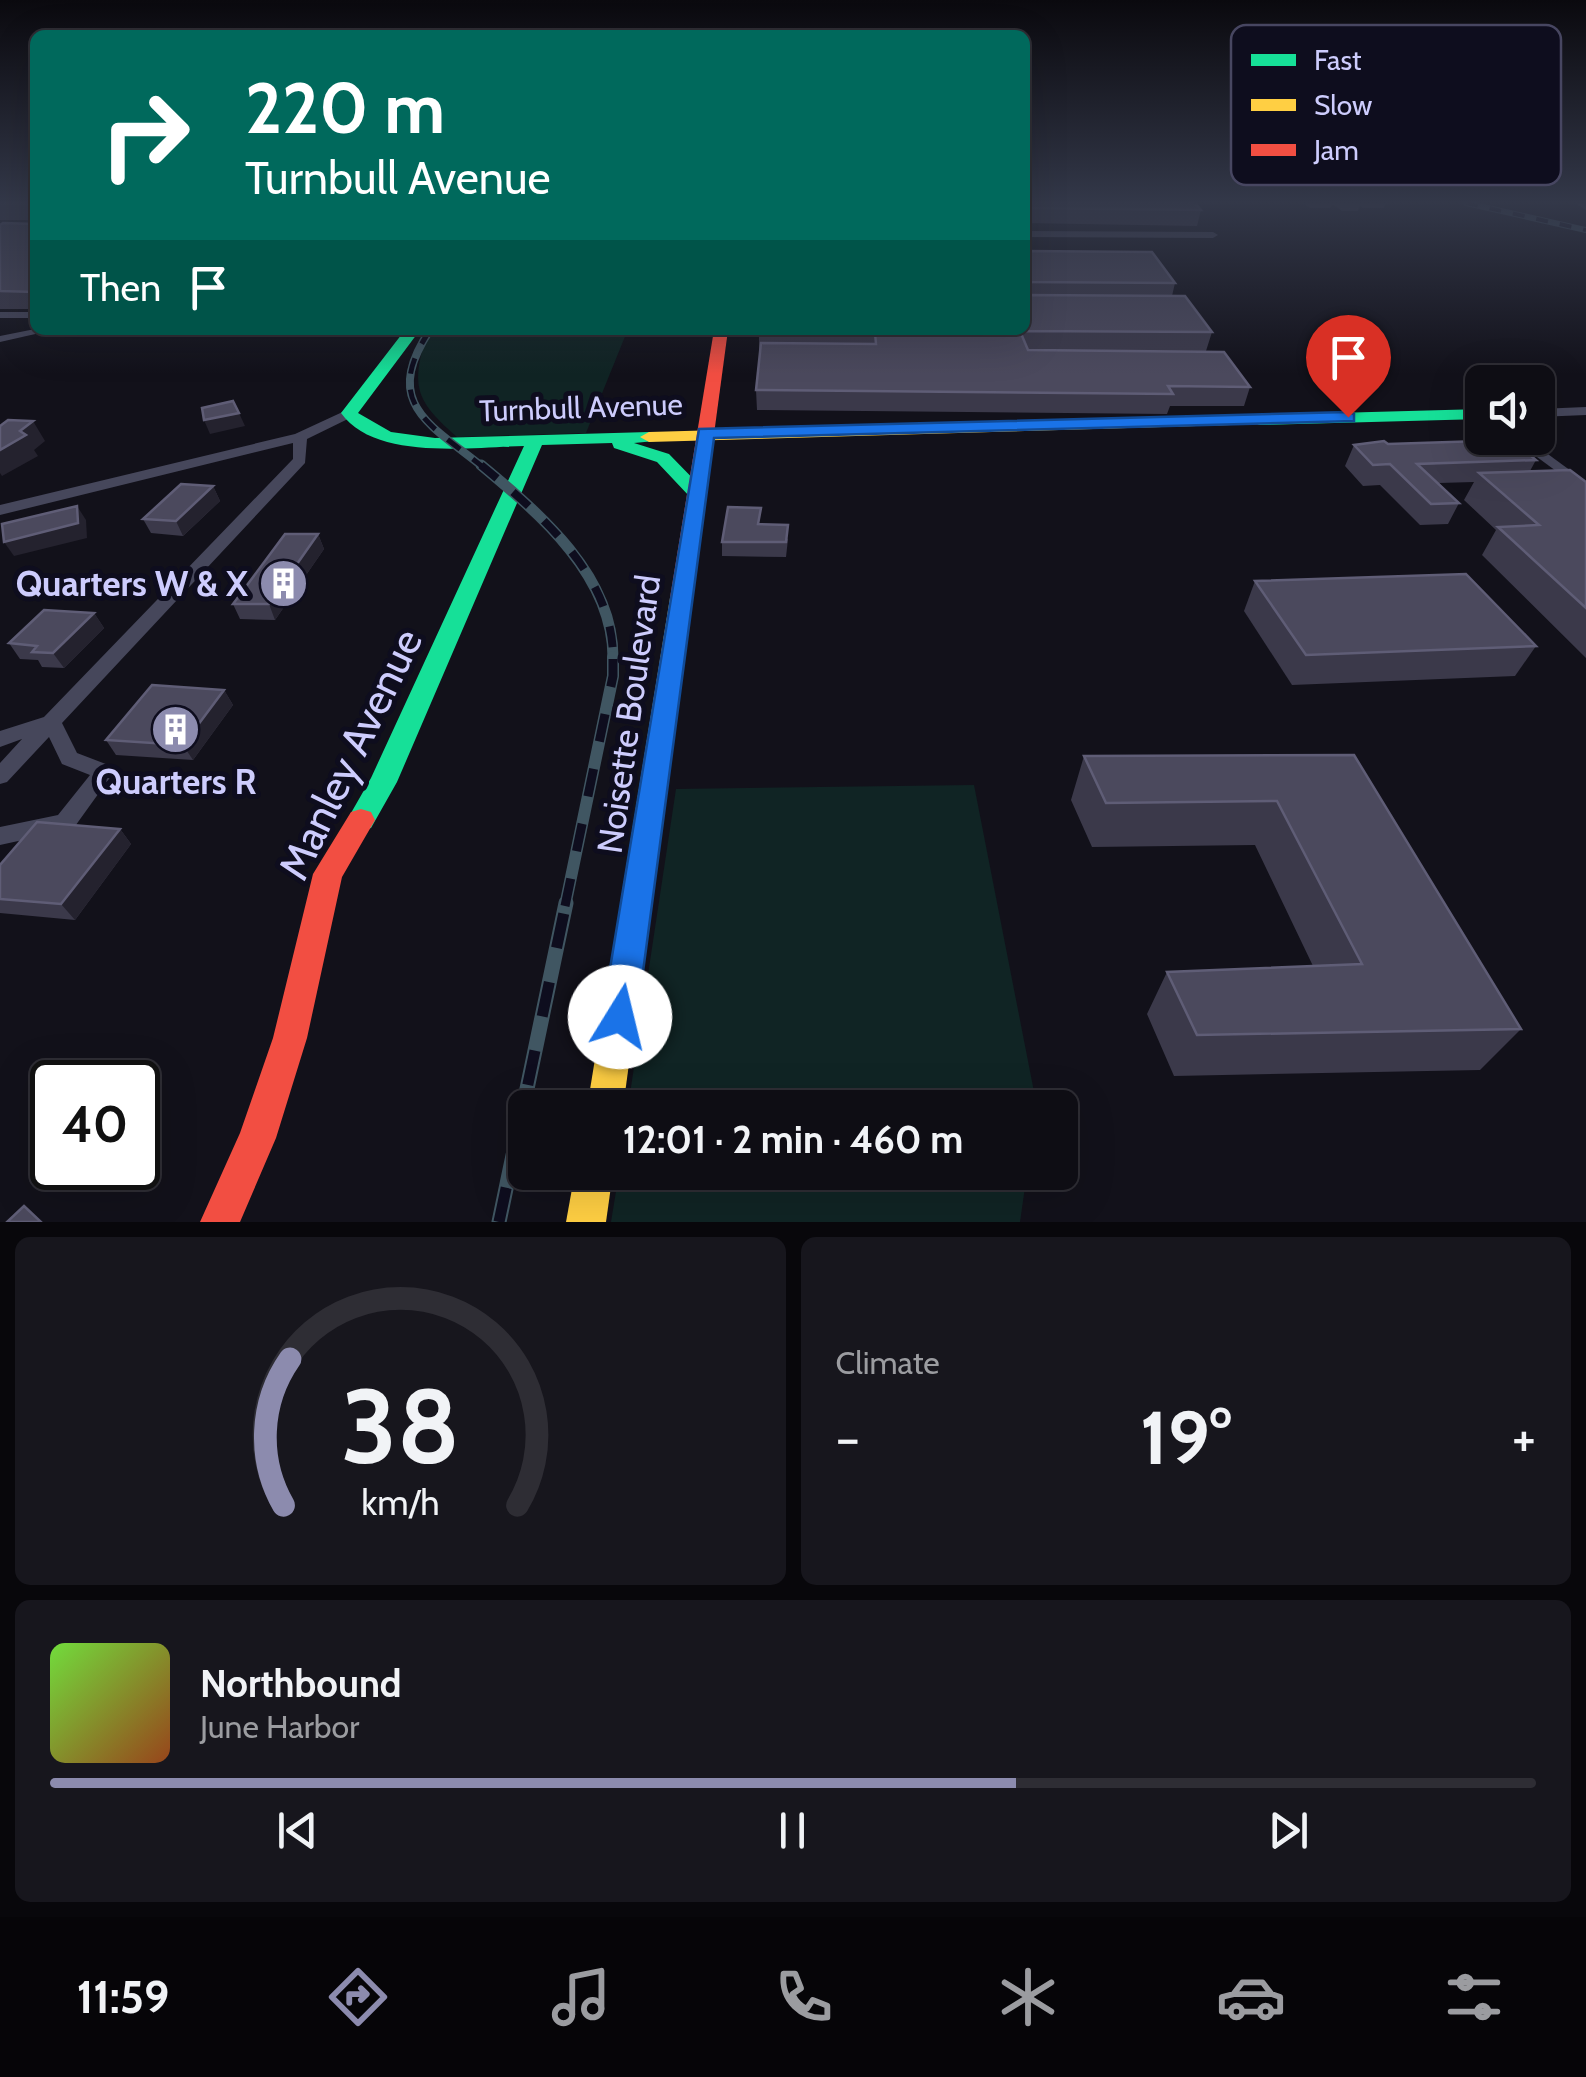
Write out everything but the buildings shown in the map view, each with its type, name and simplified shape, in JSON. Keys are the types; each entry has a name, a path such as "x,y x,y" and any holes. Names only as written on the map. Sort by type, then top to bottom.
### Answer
{"street":[{"path":"0,315 30,316"},
{"path":"0,339 30,333"},
{"path":"0,510 300,437 349,413 409,335"},
{"name":"Noisette Boulevard","path":"608,1090 720,335"},
{"path":"1555,412 1586,411"},
{"name":"Turnbull Avenue","path":"349,413 367,429 407,442 1465,414"},
{"path":"0,776 300,460 300,437"},
{"path":"590,438 663,458 697,492"},
{"name":"Manley Avenue","path":"220,1222 258,1138 290,1038 328,874 383,782 535,441"},
{"path":"1541,455 1586,489"},
{"path":"0,739 52,722"},
{"path":"0,836 65,823 104,772 70,758 52,722"},
{"path":"586,1222 591,1190"}],"green space":[{"path":"427,335 626,335 586,433 457,437 433,413 420,392"},
{"path":"974,785 1034,1090 631,1090 676,789"},
{"path":"616,1190 1025,1190 1020,1222 611,1222"}],"railway":[{"path":"427,335 410,377 411,395 430,425 484,468"},
{"path":"481,465 527,504 570,549 601,601 610,629 613,659"},
{"path":"565,906 613,676 613,659"},
{"path":"499,1222 566,903"}],"traffic: fast":[{"path":"409,335 349,413 356,422 387,437 435,443 649,437"},
{"path":"1259,420 1465,414"},
{"path":"361,820 383,782 535,441"},
{"path":"620,444 663,458 697,493"}],"traffic: slow":[{"path":"649,437 1259,420"},
{"path":"608,1090 681,598"},
{"path":"586,1222 591,1190"}],"traffic: jam":[{"path":"681,598 720,335"},
{"path":"220,1222 257,1138 290,1038 328,874 361,820"}],"place":[{"name":"Quarters W & X","path":"283,584"},
{"name":"Quarters R","path":"176,730"}],"route":[{"path":"620,1017 706,433 1348,417"}]}
